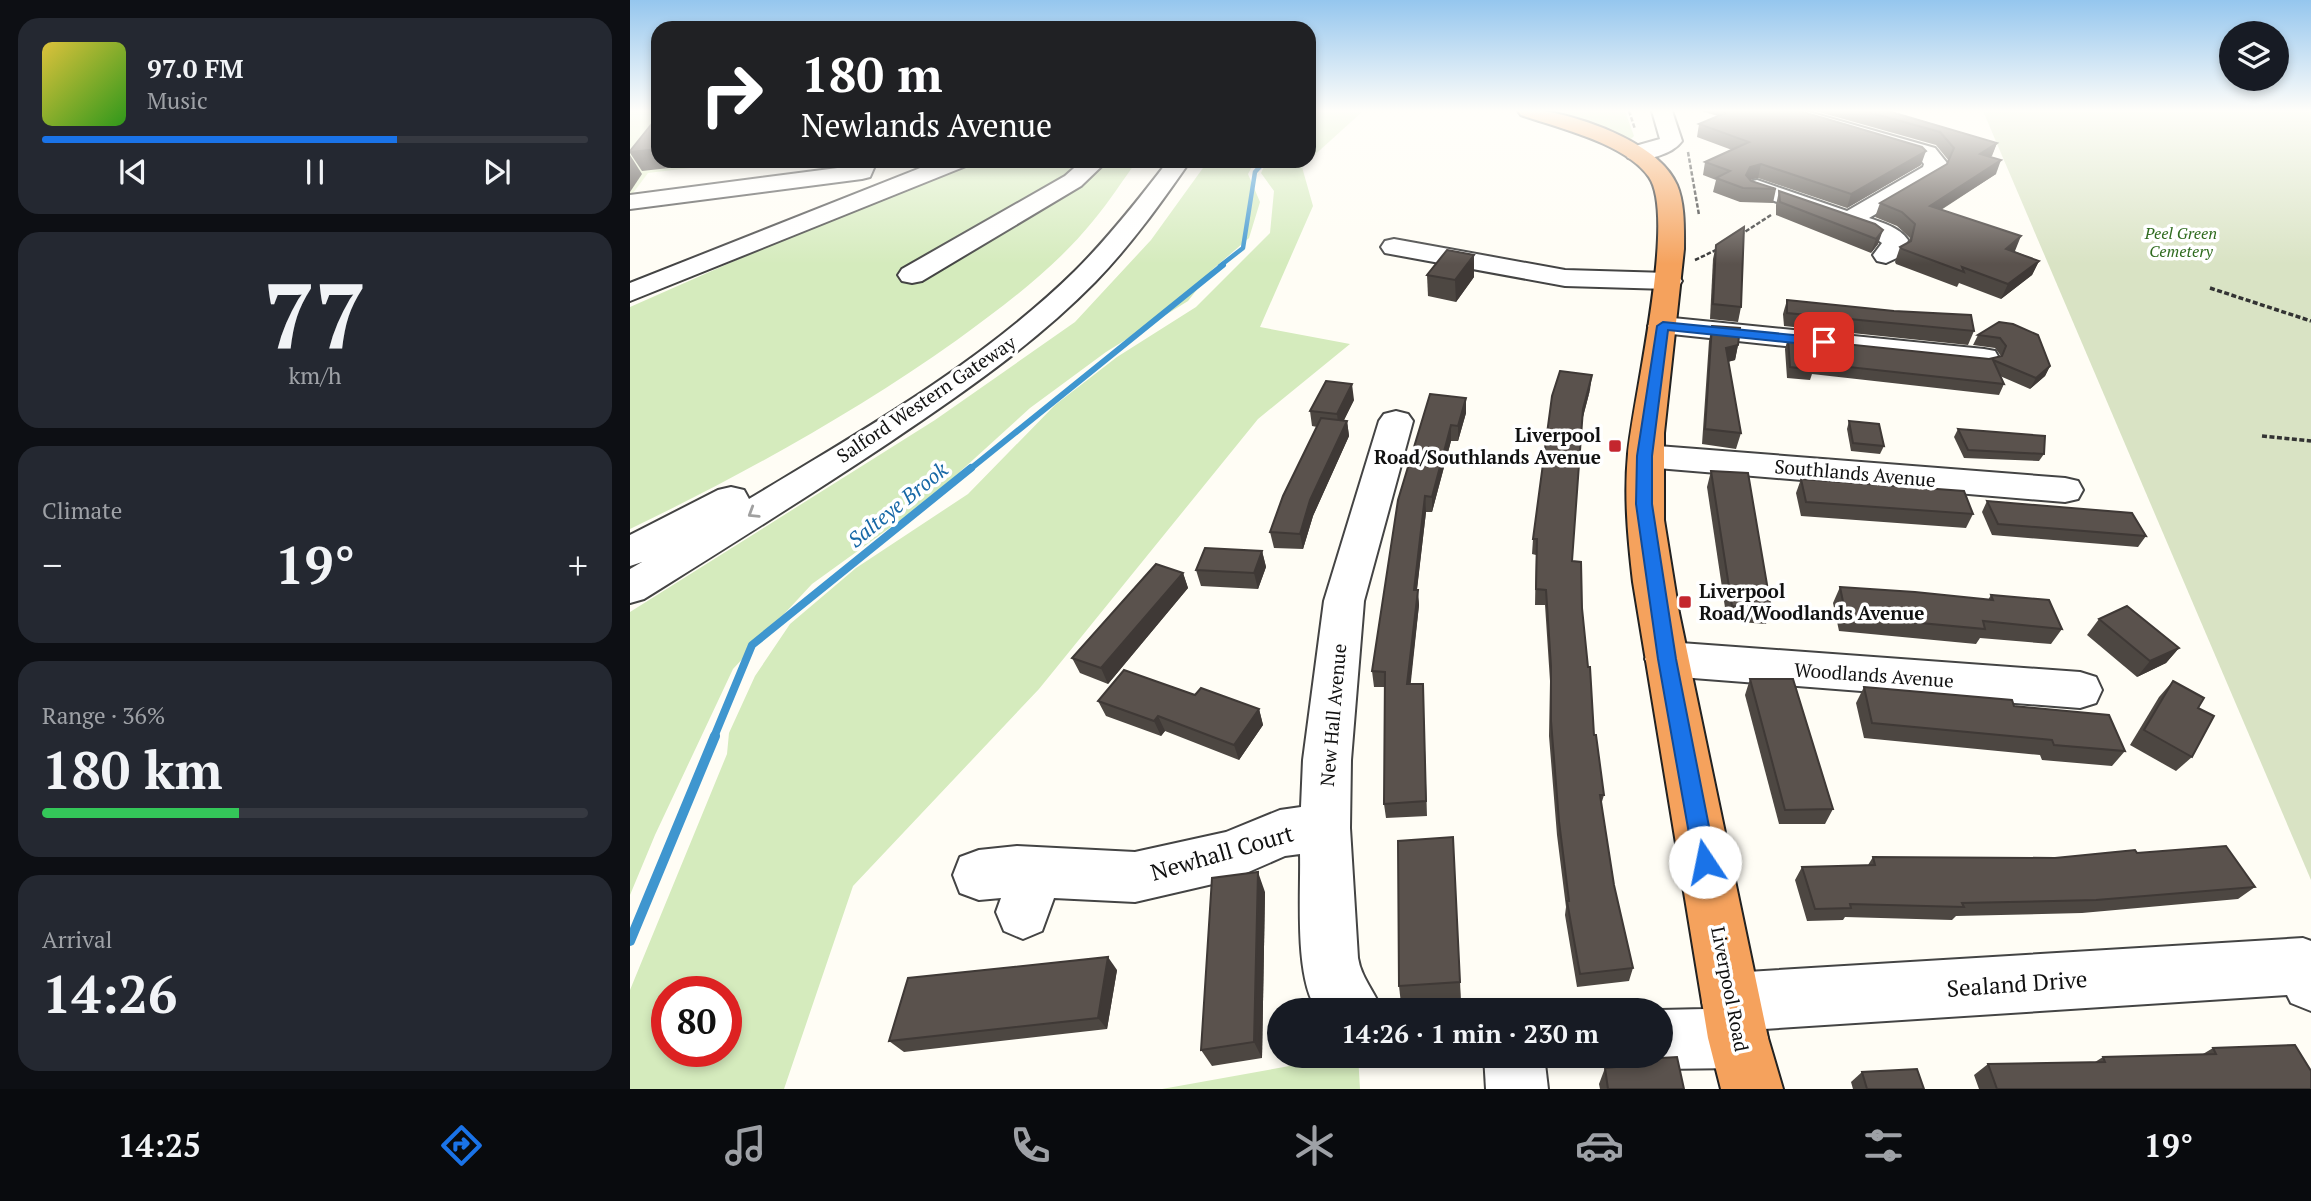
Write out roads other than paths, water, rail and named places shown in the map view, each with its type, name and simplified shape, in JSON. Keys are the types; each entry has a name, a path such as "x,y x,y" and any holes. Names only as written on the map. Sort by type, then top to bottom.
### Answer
{"highway":[{"name":"Liverpool Road","path":"1653,162 1665,186 1680,271 1663,326 1644,456 1644,504 1667,659 1740,1043"}],"street":[{"path":"1851,219 1932,171 1935,162"},
{"path":"766,185 775,168"},
{"path":"630,202 862,172 863,168"},
{"path":"630,293 941,168"},
{"path":"912,275 1073,181 1089,168"},
{"name":"Salford Western Gateway","path":"630,552 761,483 901,396 975,346 1086,252 1151,168"},
{"name":"Salford Western Gateway","path":"630,588 944,392 1014,340 1070,292 1111,250 1174,168"},
{"path":"1757,187 1851,219 1895,240 1894,249 1886,255"},
{"path":"1394,247 1565,278 1680,271"},
{"path":"1663,326 1984,358"},
{"name":"New Hall Avenue","path":"1344,998 1334,986 1329,958 1329,874 1325,828 1327,760 1344,601 1396,421"},
{"name":"Southlands Avenue","path":"1644,456 2065,490"},
{"name":"Woodlands Avenue","path":"1667,659 2080,690"},
{"name":"Newhall Court","path":"979,875 1029,892 1135,877 1230,856 1280,833 1325,828"},
{"name":"Sealand Drive","path":"1740,1043 2307,974"},
{"path":"1673,1040 1740,1043"},
{"path":"1515,1068 1517,1089"}],"waterway":[{"name":"Salteye Brook","path":"1220,266 1243,248 1255,172 1259,168"},
{"name":"Salteye Brook","path":"969,470 1223,265"},
{"name":"Salteye Brook","path":"714,737 752,645 971,468"},
{"name":"Salteye Brook","path":"630,941 715,736"}],"place":[{"name":"Liverpool Road/Southlands Avenue","path":"1615,446"},
{"name":"Liverpool Road/Woodlands Avenue","path":"1685,602"}],"park label":[{"name":"Peel Green Cemetery","path":"2181,242"}]}
